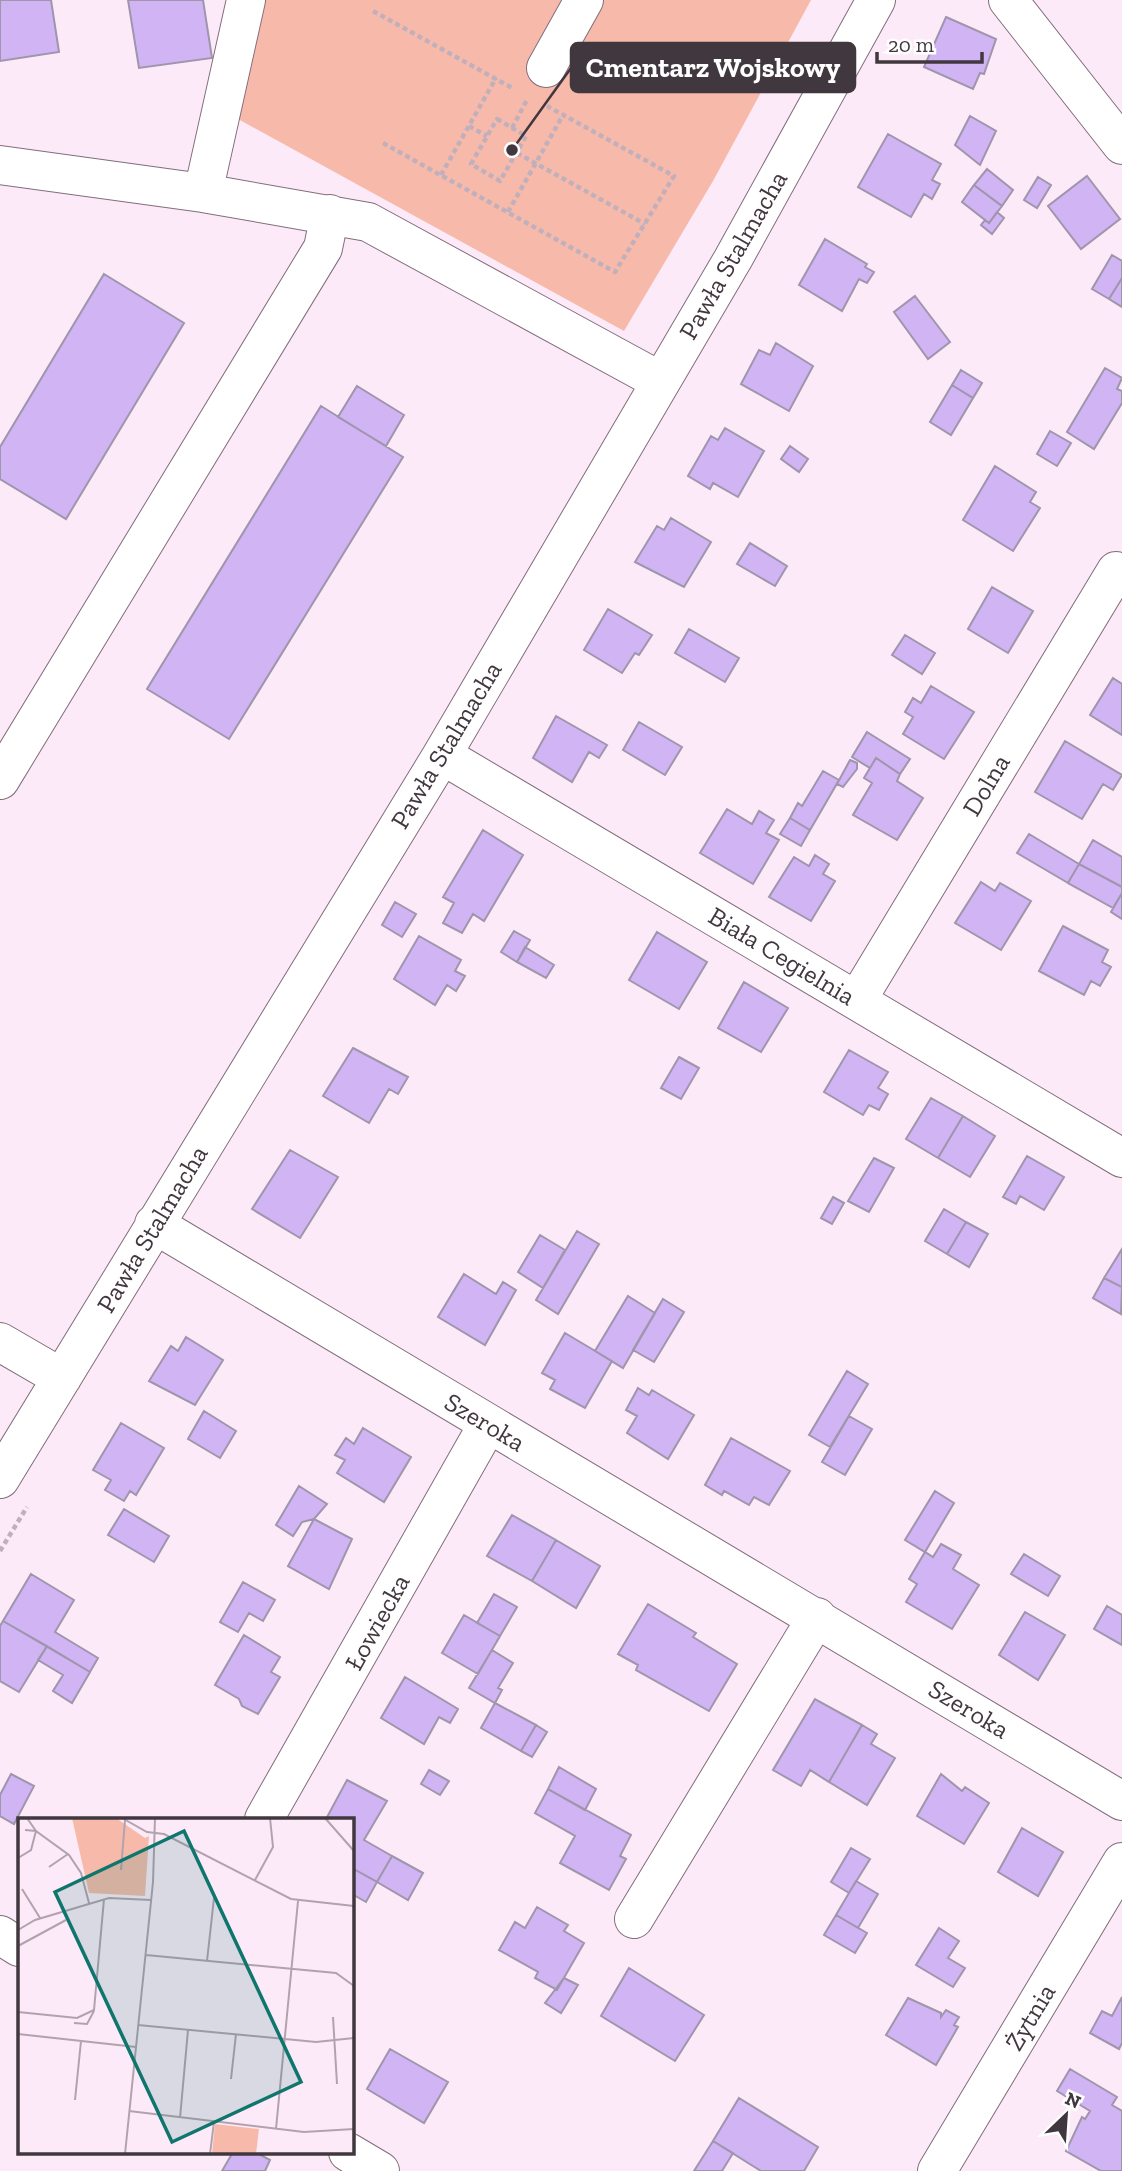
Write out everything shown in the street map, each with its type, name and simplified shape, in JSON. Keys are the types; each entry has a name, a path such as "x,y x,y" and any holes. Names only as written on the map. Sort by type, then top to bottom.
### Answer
{"street":[{"path":"203,193 246,0"},
{"path":"546,68 584,0"},
{"name":"Pawła Stalmacha","path":"0,1479 442,755 733,259 876,0"},
{"path":"1009,0 1122,145"},
{"path":"0,165 203,193 368,222 519,301 660,381"},
{"path":"0,780 323,248 330,214"},
{"name":"Dolna","path":"857,1000 1116,571"},
{"name":"Biała Cegielnia","path":"442,755 1122,1158"},
{"name":"Szeroka","path":"154,1224 1122,1801"},
{"path":"0,1342 62,1378"},
{"name":"Łowiecka","path":"265,1818 488,1424"},
{"path":"634,1919 817,1617"},
{"name":"Żytnia","path":"937,2171 1122,1862"},
{"path":"0,1935 18,1946"}],"path":[{"path":"373,11 674,176 615,272 383,144"},
{"path":"441,176 496,78"},
{"path":"508,212 563,115"},
{"path":"497,119 526,136 500,181 471,164 487,136 497,119"},
{"path":"469,126 487,136"},
{"path":"517,153 645,224"}],"shaded area":[{"path":"264,0 811,0 713,181 624,331 238,119"}],"building":[{"path":"0,0 51,0 59,52 0,61"},
{"path":"128,0 203,0 212,58 139,68"},
{"path":"946,17 996,39 984,74 980,73 973,89 924,67"},
{"path":"970,116 996,131 980,165 955,145"},
{"path":"888,134 941,164 932,180 940,184 932,199 924,194 911,217 858,187"},
{"path":"987,169 1013,190 1002,206 974,185"},
{"path":"1087,176 1120,219 1081,249 1048,206"},
{"path":"1038,177 1051,185 1037,208 1024,200"},
{"path":"974,185 1002,206 989,223 962,202"},
{"path":"997,212 1004,218 992,234 981,225 985,220 989,223"},
{"path":"825,239 867,264 865,267 874,272 867,283 859,279 842,311 799,285"},
{"path":"1112,255 1122,261 1122,278 1109,299 1092,289"},
{"path":"104,274 184,323 66,519 0,479 0,447"},
{"path":"1122,278 1122,307 1109,299"},
{"path":"915,296 950,342 928,359 894,312"},
{"path":"776,343 813,366 789,411 741,384 759,350 770,355"},
{"path":"1105,368 1122,378 1117,389 1122,391 1122,403 1094,449 1067,432"},
{"path":"961,370 982,383 973,398 952,385"},
{"path":"952,385 973,398 951,435 930,422"},
{"path":"357,386 404,415 386,446 338,417"},
{"path":"321,406 403,457 229,739 147,689"},
{"path":"725,428 764,451 738,497 713,483 710,489 688,476 711,436 718,440"},
{"path":"1050,431 1071,443 1057,466 1037,454"},
{"path":"790,446 808,459 799,472 781,459"},
{"path":"995,466 1036,492 1030,502 1040,508 1013,551 963,520"},
{"path":"671,518 711,542 684,587 635,562 657,526 664,530"},
{"path":"750,543 787,566 775,586 737,564"},
{"path":"992,587 1033,611 1008,653 968,629"},
{"path":"608,609 652,635 639,655 635,653 622,673 584,650"},
{"path":"689,629 739,658 725,682 675,653"},
{"path":"905,635 935,653 922,674 892,655"},
{"path":"1113,678 1122,684 1122,735 1090,715"},
{"path":"931,686 974,712 944,759 903,734 913,717 905,712 913,698 921,703"},
{"path":"556,716 607,745 599,758 589,752 572,782 533,758"},
{"path":"639,722 682,747 665,775 623,750"},
{"path":"867,732 910,759 900,774 876,758 870,768 852,757"},
{"path":"1065,741 1122,775 1113,790 1103,784 1082,819 1035,792"},
{"path":"876,758 900,774 897,781 923,798 897,840 853,815 872,783 864,778"},
{"path":"850,760 857,763 857,769 843,787 837,784"},
{"path":"823,771 839,780 810,830 790,818 798,803 802,806"},
{"path":"727,809 752,824 759,811 774,820 766,833 779,840 753,884 700,853"},
{"path":"790,818 810,830 801,846 780,834"},
{"path":"483,830 523,855 484,921 473,914 462,933 443,923 454,903 443,897"},
{"path":"1029,834 1079,864 1068,883 1017,853"},
{"path":"1093,840 1122,857 1122,887 1079,864"},
{"path":"815,855 829,864 823,874 835,881 811,921 769,897 794,857 809,866"},
{"path":"1079,864 1122,887 1122,893 1113,908 1068,883"},
{"path":"981,882 995,891 1000,883 1031,901 1001,950 955,923"},
{"path":"1122,893 1122,919 1111,912"},
{"path":"395,902 416,914 402,937 382,925"},
{"path":"1063,926 1108,950 1102,962 1111,967 1100,986 1091,981 1084,995 1039,971"},
{"path":"514,931 530,940 517,962 501,952"},
{"path":"657,932 707,962 679,1009 629,980"},
{"path":"419,936 461,960 455,971 465,976 456,991 447,985 435,1005 394,979"},
{"path":"525,947 554,965 546,978 517,962"},
{"path":"744,982 788,1008 761,1052 718,1028"},
{"path":"353,1048 408,1077 398,1094 389,1089 369,1123 323,1096"},
{"path":"849,1050 888,1072 878,1088 888,1094 879,1110 869,1105 863,1115 824,1092"},
{"path":"679,1057 699,1068 681,1099 661,1088"},
{"path":"931,1098 963,1116 938,1158 906,1139"},
{"path":"963,1116 995,1136 970,1177 938,1158"},
{"path":"290,1150 338,1177 300,1238 252,1209"},
{"path":"1027,1156 1064,1177 1044,1210 1020,1196 1016,1204 1003,1197"},
{"path":"874,1158 894,1168 869,1212 848,1201"},
{"path":"833,1197 844,1203 832,1224 821,1218"},
{"path":"944,1209 966,1222 947,1254 925,1241"},
{"path":"966,1222 988,1234 969,1267 947,1254"},
{"path":"577,1231 599,1244 558,1314 536,1300"},
{"path":"540,1235 565,1250 543,1288 518,1272"},
{"path":"1122,1249 1122,1287 1104,1278"},
{"path":"464,1274 496,1294 503,1282 516,1290 485,1345 438,1317"},
{"path":"1104,1278 1122,1287 1121,1314 1093,1298"},
{"path":"628,1296 655,1313 623,1368 595,1351"},
{"path":"663,1299 684,1312 654,1362 633,1350"},
{"path":"565,1333 612,1361 585,1408 550,1389 555,1380 542,1373"},
{"path":"186,1337 223,1360 195,1405 149,1381 171,1346 178,1351"},
{"path":"847,1371 868,1384 830,1447 809,1435"},
{"path":"638,1388 649,1395 652,1390 694,1415 668,1459 627,1433 637,1416 626,1410"},
{"path":"204,1411 236,1431 220,1458 188,1439"},
{"path":"849,1416 872,1429 845,1475 822,1462"},
{"path":"121,1423 164,1448 136,1495 130,1491 124,1501 105,1490 111,1480 93,1470"},
{"path":"363,1428 411,1457 384,1502 337,1473 345,1460 335,1455 346,1438 354,1444"},
{"path":"731,1438 790,1471 769,1505 754,1497 749,1505 724,1491 722,1495 705,1485"},
{"path":"299,1486 327,1504 314,1519 302,1522 293,1536 276,1525"},
{"path":"935,1491 954,1503 925,1552 905,1540"},
{"path":"124,1509 169,1536 154,1562 108,1535"},
{"path":"512,1515 556,1540 532,1581 487,1556"},
{"path":"314,1519 352,1539 329,1589 288,1566"},
{"path":"556,1540 600,1566 576,1608 532,1581"},
{"path":"941,1544 961,1555 953,1569 979,1585 952,1629 906,1602 917,1584 909,1579 925,1552 933,1557"},
{"path":"1024,1554 1060,1576 1048,1596 1011,1574"},
{"path":"31,1574 74,1600 55,1632 98,1658 90,1672 3,1621"},
{"path":"243,1582 275,1600 263,1621 249,1613 238,1632 220,1622"},
{"path":"494,1594 517,1607 500,1636 477,1623"},
{"path":"648,1604 696,1633 693,1637 737,1664 709,1711 636,1670 638,1665 618,1654"},
{"path":"1107,1606 1122,1615 1122,1645 1094,1629"},
{"path":"1025,1612 1065,1635 1038,1680 999,1655"},
{"path":"464,1615 500,1636 478,1674 442,1653"},
{"path":"3,1621 47,1646 19,1692 0,1681 0,1626"},
{"path":"244,1635 280,1657 271,1672 280,1677 258,1714 242,1706 239,1699 215,1685"},
{"path":"47,1646 90,1672 72,1703 53,1691 63,1675 38,1660"},
{"path":"492,1650 513,1663 498,1688 502,1690 495,1703 469,1688"},
{"path":"405,1677 458,1709 450,1723 439,1717 424,1744 381,1718"},
{"path":"815,1699 862,1725 829,1782 810,1770 801,1786 773,1770"},
{"path":"495,1703 536,1725 521,1751 481,1728"},
{"path":"536,1725 547,1732 532,1757 521,1751"},
{"path":"862,1725 877,1734 871,1744 895,1758 867,1805 829,1782"},
{"path":"559,1767 596,1789 585,1810 548,1789"},
{"path":"429,1770 449,1781 440,1795 421,1784"},
{"path":"11,1774 34,1786 14,1824 0,1816 0,1795"},
{"path":"941,1774 962,1791 965,1787 989,1803 964,1844 917,1816"},
{"path":"347,1780 387,1801 364,1840 392,1856 377,1882 354,1869 354,1818 327,1818"},
{"path":"548,1789 631,1835 620,1856 626,1859 609,1890 560,1863 575,1836 535,1813"},
{"path":"1022,1828 1063,1852 1038,1896 998,1872"},
{"path":"851,1848 870,1859 849,1893 831,1882"},
{"path":"392,1856 423,1873 408,1900 377,1882"},
{"path":"354,1869 377,1882 366,1902 354,1895"},
{"path":"856,1881 878,1894 858,1928 836,1915"},
{"path":"537,1907 568,1925 564,1931 584,1943 557,1990 535,1978 538,1972 499,1950 515,1922 525,1928"},
{"path":"836,1915 867,1933 855,1953 824,1935"},
{"path":"939,1928 959,1941 948,1958 965,1968 953,1987 916,1965"},
{"path":"629,1968 704,2015 675,2061 601,2016"},
{"path":"564,1978 578,1985 561,2013 545,2003"},
{"path":"1122,1997 1122,2043 1119,2049 1090,2033 1102,2011 1112,2016"},
{"path":"908,1998 941,2013 941,2017 946,2010 959,2017 954,2025 958,2027 936,2065 886,2035"},
{"path":"390,2049 448,2082 424,2123 367,2089"},
{"path":"1070,2069 1117,2097 1112,2105 1122,2111 1122,2171 1101,2171 1066,2151 1082,2117 1085,2119 1090,2111 1057,2091"},
{"path":"739,2098 818,2147 804,2171 761,2171 713,2141"},
{"path":"713,2141 733,2153 722,2171 694,2171"},
{"path":"232,2154 259,2154 270,2160 265,2171 222,2171"}],"place":[{"name":"Cmentarz Wojskowy","path":"512,150"}]}
